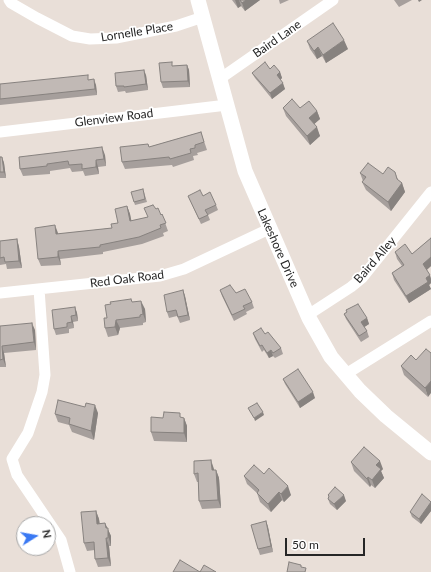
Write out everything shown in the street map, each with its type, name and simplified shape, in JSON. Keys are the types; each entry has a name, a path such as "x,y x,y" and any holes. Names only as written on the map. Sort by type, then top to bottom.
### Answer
{"street":[{"name":"Lornelle Place","path":"9,0 11,3 36,18 72,36 90,39 116,38 176,26 203,16"},
{"name":"Lakeshore Drive","path":"198,0 245,171 269,229 308,314 331,358 386,416 431,453"},
{"name":"Baird Lane","path":"220,78 333,0"},
{"name":"Glenview Road","path":"0,132 227,105"},
{"name":"Baird Alley","path":"308,314 351,287 362,278 431,192"},
{"name":"Red Oak Road","path":"0,293 160,276 184,270 269,229"},
{"path":"39,289 45,375 42,392 28,433 12,459 17,475 61,540 70,572"},
{"path":"346,374 431,321"}],"building":[{"path":"333,23 344,40 323,55 318,47 314,51 307,41"},
{"path":"172,62 172,66 187,65 188,81 161,82 159,63"},
{"path":"265,62 270,69 274,65 280,72 277,75 283,83 270,93 252,73"},
{"path":"144,70 146,84 124,87 116,86 115,73"},
{"path":"88,75 88,80 94,79 95,89 0,99 0,84"},
{"path":"292,99 300,108 309,101 317,111 309,118 317,127 307,136 283,108"},
{"path":"201,132 204,142 195,145 195,148 190,149 191,153 170,159 169,157 122,162 120,147 148,144 149,147"},
{"path":"102,147 104,159 96,160 96,167 82,169 82,164 69,165 68,161 47,164 47,166 20,169 19,157"},
{"path":"0,157 2,157 4,172 0,172"},
{"path":"368,163 383,174 388,167 395,172 397,179 402,183 388,202 362,182 366,177 360,173"},
{"path":"143,189 145,199 134,202 131,192"},
{"path":"200,190 203,196 210,192 216,205 205,210 208,215 199,219 188,196"},
{"path":"153,205 156,209 158,208 166,223 160,225 161,228 139,237 100,245 100,247 58,251 58,257 38,259 35,228 55,225 56,234 112,228 111,224 118,223 115,209 127,206 130,221 148,217 144,208"},
{"path":"431,238 431,257 423,264 430,275 426,278 428,282 406,296 392,273 404,265 395,252 405,244 412,254"},
{"path":"17,239 19,261 5,262 4,257 0,258 0,241"},
{"path":"230,285 236,293 245,289 252,302 243,306 245,309 232,315 220,290"},
{"path":"183,290 188,315 178,317 176,310 167,312 164,295"},
{"path":"131,299 132,302 141,301 143,314 140,315 140,317 116,320 115,327 105,328 104,318 107,318 105,305 111,304 110,302"},
{"path":"358,304 367,318 361,322 367,331 359,336 344,314 347,312 346,310"},
{"path":"75,307 76,315 71,316 72,322 67,323 67,327 54,329 52,310"},
{"path":"32,323 34,342 2,346 3,359 0,360 0,326"},
{"path":"261,328 265,334 268,332 281,348 273,353 271,350 267,353 262,345 260,346 253,333"},
{"path":"426,349 431,353 431,381 425,388 401,366 411,355 416,360"},
{"path":"298,369 313,392 298,402 283,379"},
{"path":"58,400 85,407 86,403 95,405 91,431 69,424 70,418 55,414"},
{"path":"257,403 263,412 254,418 248,408"},
{"path":"164,412 180,413 180,417 184,418 184,433 151,432 151,417 163,418"},
{"path":"364,447 380,461 376,465 381,469 372,480 368,477 367,479 351,462"},
{"path":"211,460 212,470 216,470 218,500 199,501 198,473 194,474 194,461"},
{"path":"254,465 264,474 269,468 288,486 281,494 279,492 268,504 257,493 259,490 244,476"},
{"path":"335,487 344,495 334,504 328,499 328,495"},
{"path":"422,494 431,502 419,519 410,512"},
{"path":"96,511 97,524 105,523 106,528 108,528 108,538 106,538 108,558 95,559 94,542 84,543 81,512"},
{"path":"266,521 271,546 258,549 251,525"},
{"path":"180,560 200,572 173,572"},
{"path":"289,562 306,568 305,572 287,572"},
{"path":"204,565 216,572 200,572"}]}
